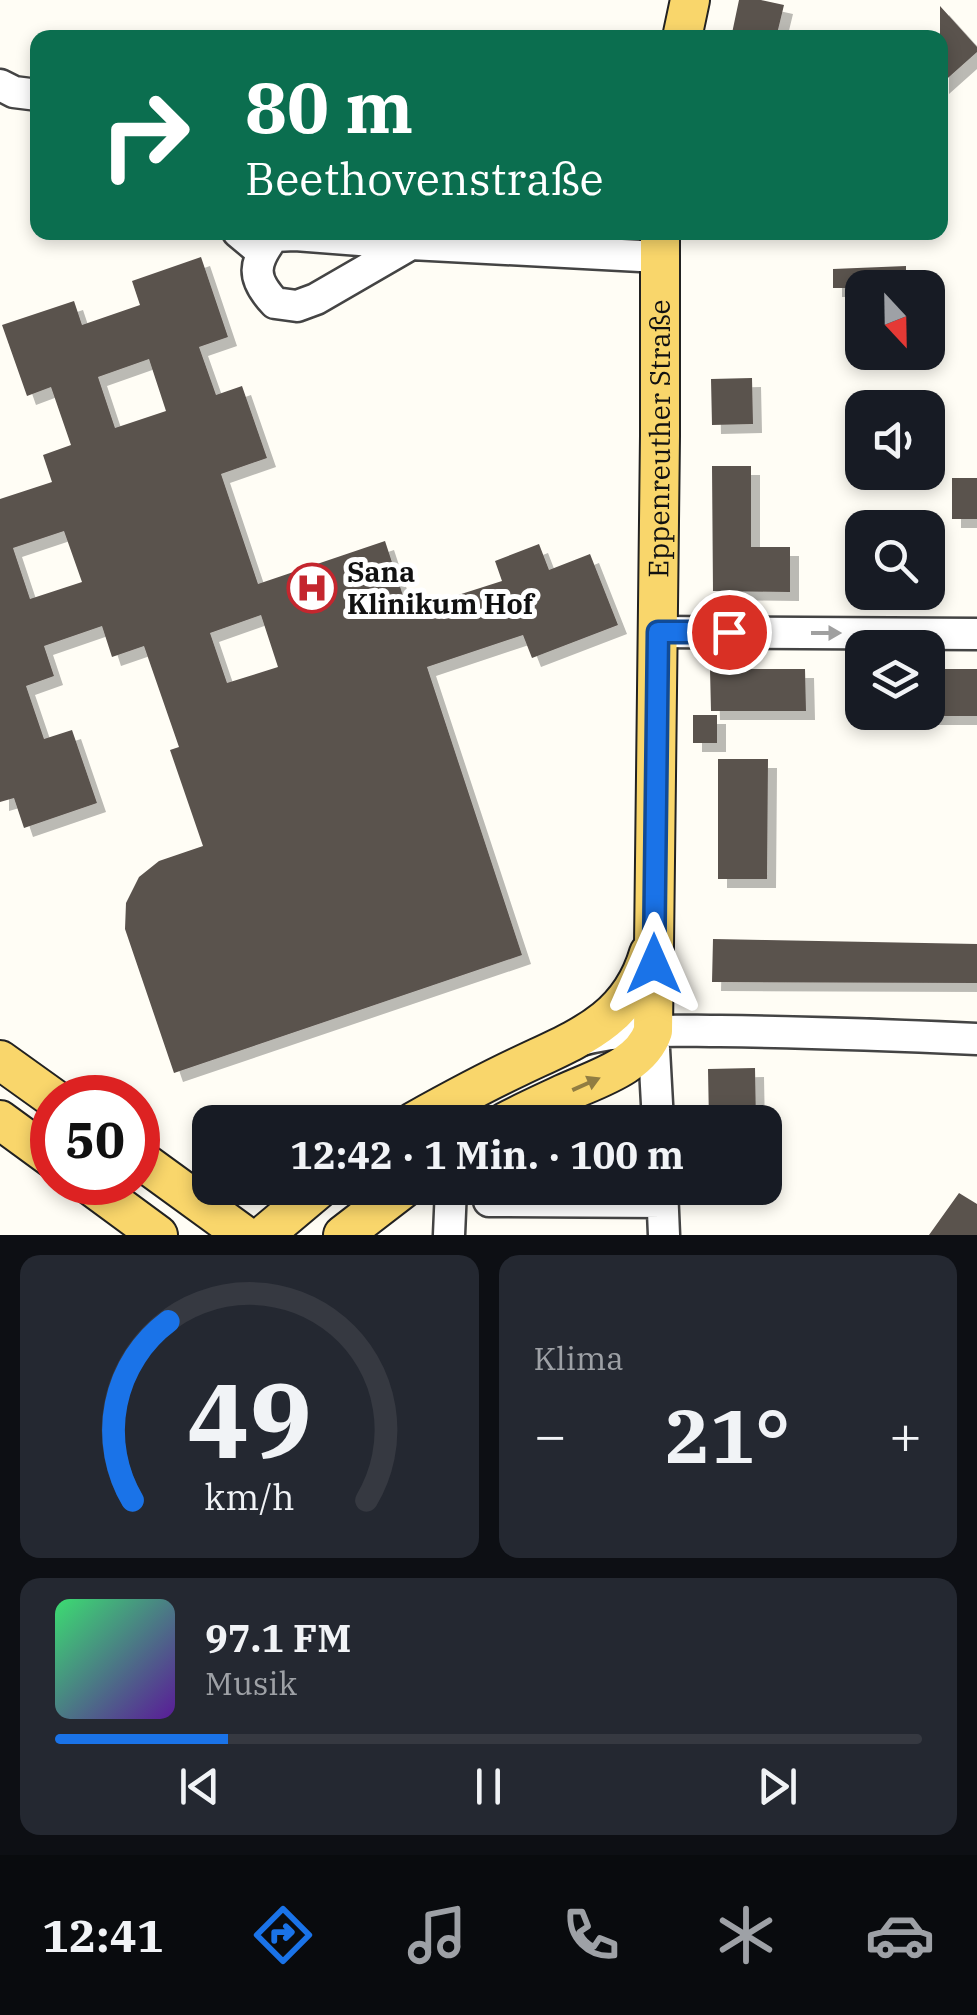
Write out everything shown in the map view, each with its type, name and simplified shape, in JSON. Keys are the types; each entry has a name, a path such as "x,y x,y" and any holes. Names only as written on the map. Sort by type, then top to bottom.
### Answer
{"main road":[{"path":"684,30 690,0"},
{"name":"Eppenreuther Straße","path":"653,1031 660,244"},
{"path":"445,1105 570,1043 614,1015 643,973 654,932"},
{"path":"542,1105 623,1066 642,1050 653,1031"},
{"path":"0,1060 30,1082"},
{"path":"0,1120 30,1142"},
{"path":"160,1174 244,1235"},
{"path":"117,1205 158,1235"},
{"path":"264,1235 300,1205"},
{"path":"344,1235 382,1205"}],"street":[{"path":"0,85 30,94"},
{"path":"248,240 262,252"},
{"path":"271,240 262,252 258,280 276,303 297,306 411,244"},
{"path":"365,240 411,244 660,244"},
{"path":"658,632 977,634"},
{"path":"570,1043 653,1031 977,1039"},
{"name":"Eppenreuther Straße","path":"653,1031 657,1105"},
{"path":"449,1235 451,1205"},
{"path":"662,1205 664,1235"}],"building":[{"path":"739,0 784,5 778,30 733,30"},
{"path":"940,6 977,47 977,52 948,78 948,30 940,30"},
{"path":"201,257 228,337 199,347 216,395 242,386 267,458 221,474 258,584 385,541 408,611 502,581 495,561 539,544 549,570 590,554 618,625 532,658 523,635 427,667 522,955 174,1073 125,929 126,903 139,877 159,861 203,846 170,750 179,747 144,646 112,657 102,626 44,646 54,676 26,686 44,739 72,730 97,803 24,828 14,798 0,802 0,499 52,482 43,455 71,445 51,387 27,396 2,325 74,301 82,325 140,305 132,281","holes":["149,359 166,411 115,428 98,377","64,531 82,582 30,599 13,548","261,615 278,667 227,683 210,633"]},
{"path":"906,266 906,270 845,270 845,288 833,288 833,269"},
{"path":"752,378 753,424 712,425 711,379"},
{"path":"712,466 751,466 751,547 790,547 790,592 713,591"},
{"path":"952,478 977,478 977,519 952,519"},
{"path":"710,669 805,669 806,711 711,711"},
{"path":"945,669 977,669 977,716 945,716"},
{"path":"693,715 717,715 717,743 693,743"},
{"path":"718,759 768,759 767,879 718,879"},
{"path":"713,939 977,944 977,983 712,982"},
{"path":"755,1068 756,1105 709,1105 708,1069"},
{"path":"959,1193 977,1204 977,1235 929,1235"}],"place":[{"name":"Sana Klinikum Hof","path":"312,588"}],"route":[{"path":"654,964 658,632 729,632"}]}
